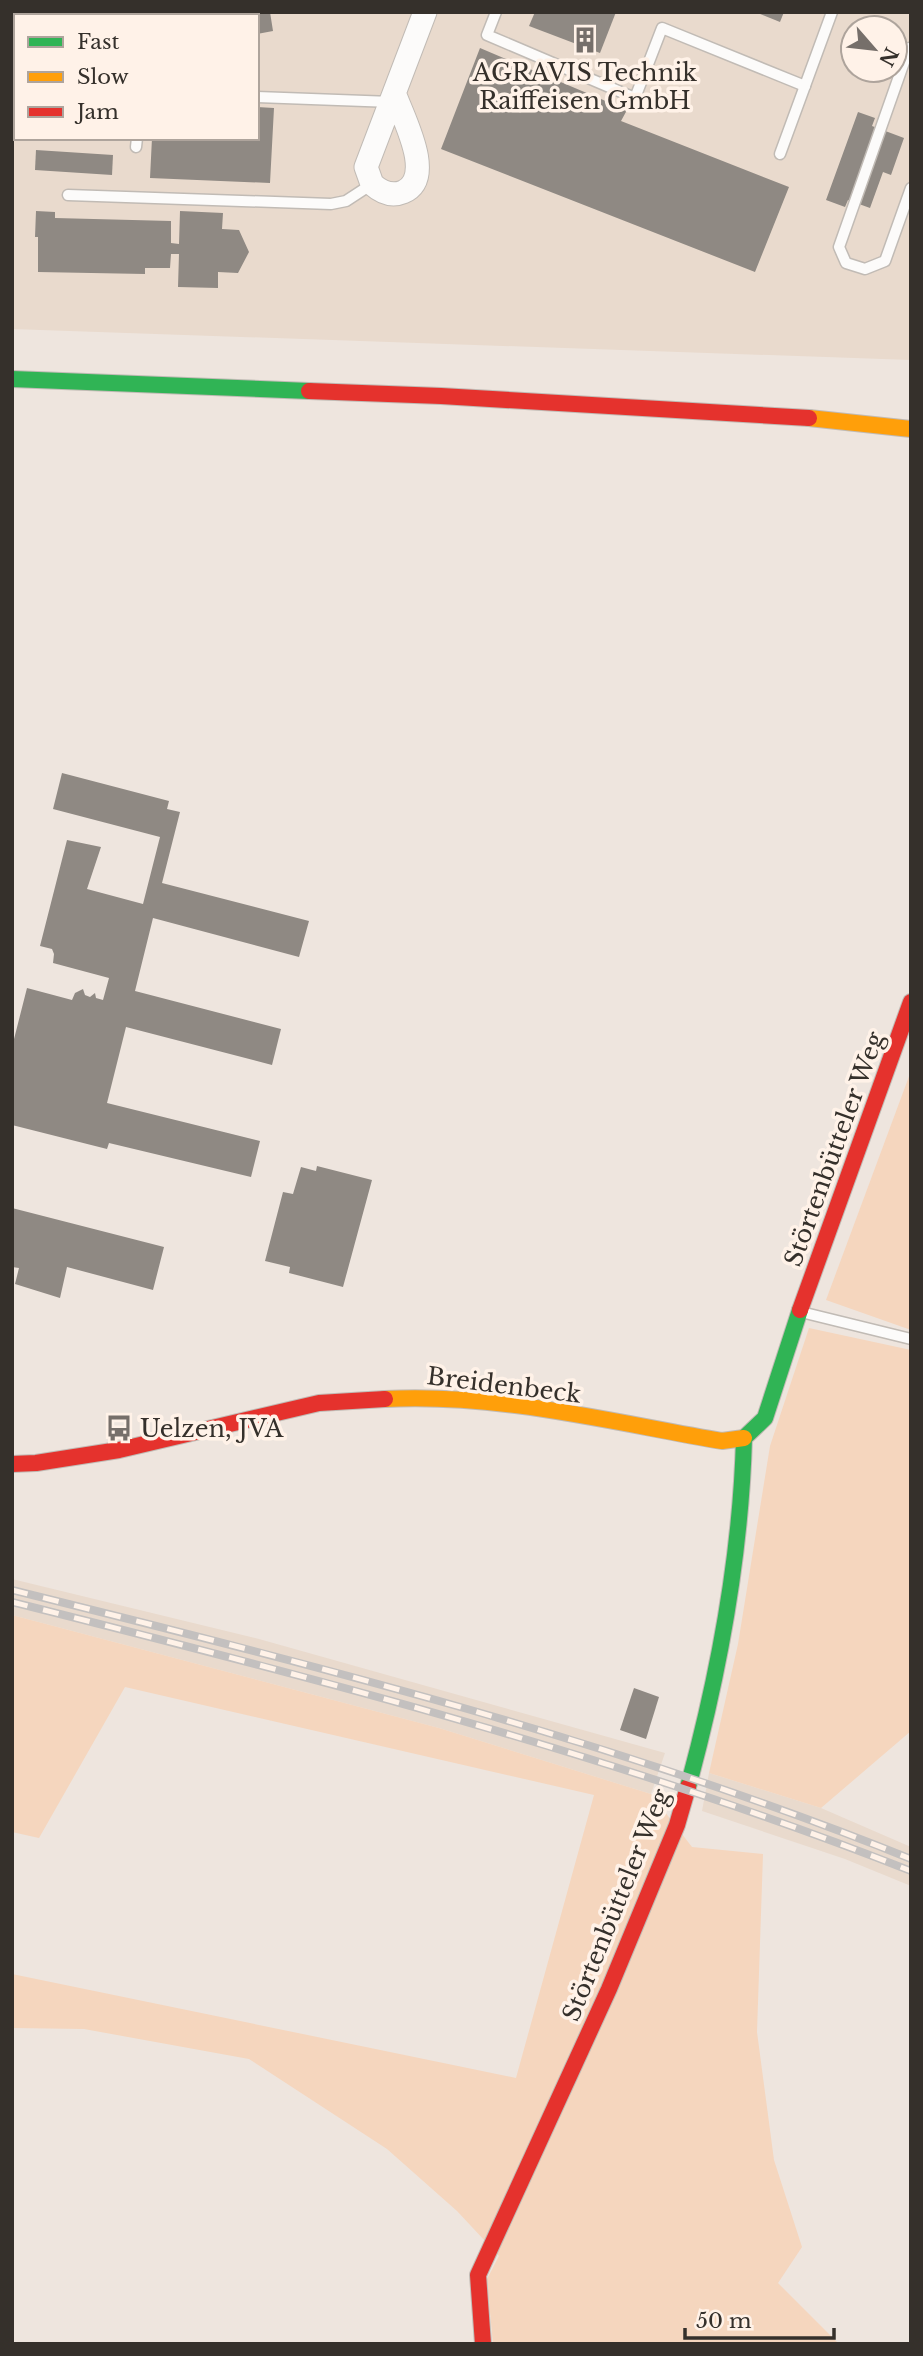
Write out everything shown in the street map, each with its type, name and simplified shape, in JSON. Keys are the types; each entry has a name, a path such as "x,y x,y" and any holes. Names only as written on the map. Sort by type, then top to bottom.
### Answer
{"street":[{"path":"393,99 418,161 418,173 415,182 402,192 388,194 372,184 366,167 425,12"},
{"path":"12,379 441,396 815,418 911,429"},
{"name":"Störtenbütteler Weg","path":"483,2344 478,2275 609,1989 677,1825 701,1742 723,1643 743,1478 744,1438 765,1418 799,1312 911,1002"},
{"name":"Breidenbeck","path":"12,1464 36,1463 119,1450 319,1403 428,1397 497,1402 722,1441 744,1438"}],"lane":[{"path":"496,12 487,35 635,99 662,28 805,86"},
{"path":"780,154 832,12"},
{"path":"896,84 839,247 846,263 865,269 885,261 911,188"},
{"path":"259,97 393,99"},
{"path":"68,195 331,204 346,201 372,184"},
{"path":"799,1312 911,1339"}],"shaded area":[{"path":"12,12 911,12 911,360 12,329"},
{"path":"911,1071 911,1330 826,1300"},
{"path":"809,1328 911,1350 911,1731 821,1808 709,1773 738,1644 770,1446"},
{"path":"12,1579 259,1639 665,1753 651,1794 439,1728 12,1615"},
{"path":"12,1615 439,1728 651,1794 692,1847 763,1854 757,2032 774,2160 802,2247 778,2283 839,2344 493,2344 487,2279 499,2256 457,2211 387,2149 249,2059 84,2029 12,2028 12,1974 516,2078 594,1795 125,1687 39,1838 12,1832"},
{"path":"709,1773 821,1808 911,1847 911,1886 845,1859 702,1811"}],"building":[{"path":"23,12 69,12 68,14"},
{"path":"270,12 273,31 259,34 259,14 206,14"},
{"name":"AGRAVIS Technik Raiffeisen GmbH","path":"535,12 616,12 600,53 529,26"},
{"name":"AGRAVIS Technik Raiffeisen GmbH","path":"755,12 784,12 780,22"},
{"path":"480,48 627,110 621,121 789,187 755,272 441,149"},
{"path":"259,107 274,108 270,183 150,178 152,140 259,140"},
{"path":"858,112 875,118 872,126 904,138 891,175 883,172 870,208 848,200 845,207 826,200"},
{"path":"36,150 113,155 112,175 35,170"},
{"path":"36,211 55,212 55,218 171,221 171,243 179,244 180,211 223,213 222,229 239,230 249,252 238,273 218,272 218,288 178,287 179,254 171,254 170,268 145,268 145,274 38,272"},
{"path":"62,773 169,801 167,809 180,812 162,883 309,921 299,957 153,918 135,991 281,1029 272,1065 126,1027 107,1103 260,1141 251,1177 109,1143 107,1149 12,1125 12,1047 27,988 72,1000 75,993 83,989 85,995 90,997 95,993 96,998 103,1000 109,978 53,963 52,949 40,946 67,840 101,847 87,889 143,904 160,837 53,809"},
{"path":"317,1166 372,1180 343,1287 289,1273 290,1267 265,1261 283,1192 293,1194 301,1167 316,1171"},
{"path":"12,1208 164,1247 153,1290 67,1267 60,1298 15,1284 19,1268 12,1267"},
{"path":"634,1688 659,1697 646,1739 620,1730"}],"railway":[{"path":"12,1590 353,1677 579,1742 691,1778 911,1859"},
{"path":"12,1602 353,1690 578,1755 690,1791 911,1871"}],"traffic: fast":[{"path":"12,379 309,391"},
{"path":"688,1787 719,1658 733,1570 744,1438 765,1418 800,1310"}],"traffic: slow":[{"path":"809,418 911,429"},
{"path":"385,1399 470,1400 554,1411 722,1441 744,1438"}],"traffic: jam":[{"path":"309,391 441,396 809,418"},
{"path":"800,1310 911,1002"},
{"path":"12,1464 36,1463 119,1450 319,1403 385,1399"},
{"path":"483,2344 478,2275 609,1989 677,1825 688,1787"}],"place":[{"name":"AGRAVIS Technik Raiffeisen GmbH","path":"585,40"},
{"name":"Uelzen, JVA","path":"119,1428"}]}
